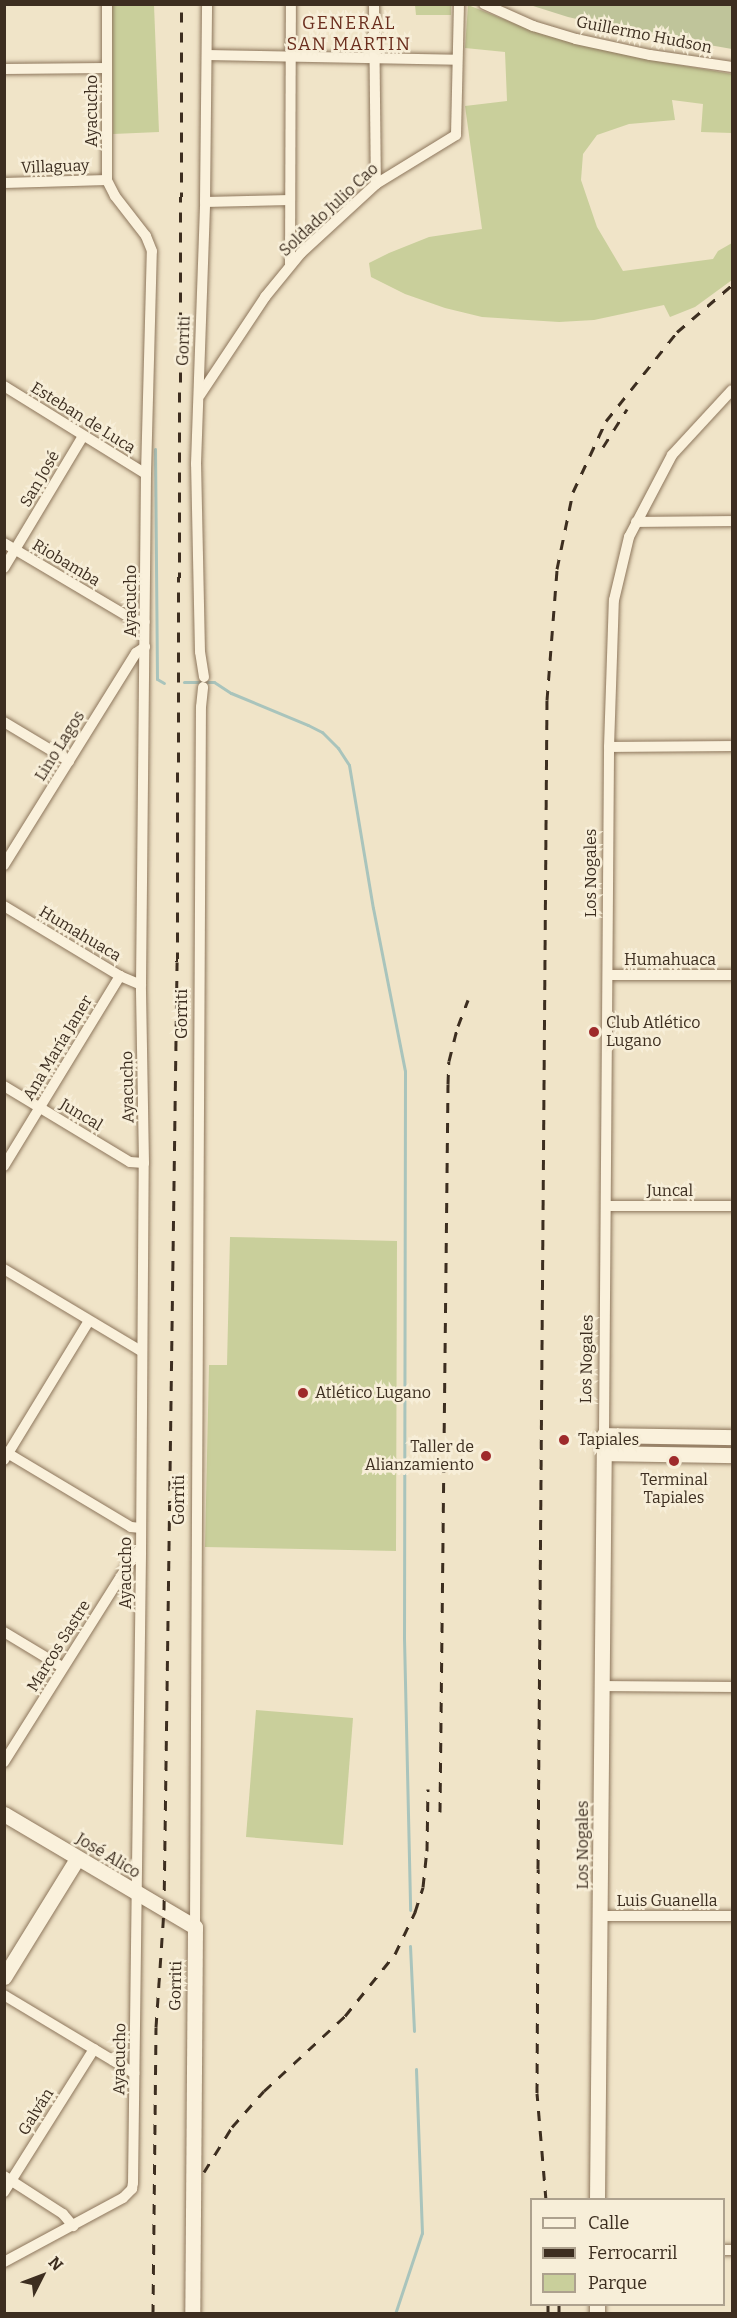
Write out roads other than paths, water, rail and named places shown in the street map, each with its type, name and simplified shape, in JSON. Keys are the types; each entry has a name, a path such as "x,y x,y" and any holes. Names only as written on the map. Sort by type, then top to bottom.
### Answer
{"street":[{"name":"Ayacucho","path":"73,2226 123,2198 132,2189 133,2183 144,1163 141,984 146,474 152,251 146,236 115,196 107,180 108,4"},
{"name":"Gorriti","path":"192,2313 201,707 204,682 200,652 197,476 205,202 207,4"},
{"path":"290,265 291,4"},
{"path":"374,4 376,184"},
{"path":"207,56 457,60 459,4"},
{"name":"Guillermo Hudson","path":"484,4 533,27 576,39 650,55 732,67"},
{"name":"Soldado Julio Cao","path":"200,395 290,265 376,184 452,139 458,130 457,60"},
{"path":"4,69 107,68"},
{"name":"Villaguay","path":"4,183 107,180"},
{"path":"205,202 290,200"},
{"name":"Esteban de Luca","path":"4,386 146,474"},
{"path":"636,522 679,446 732,390"},
{"name":"San José","path":"4,568 83,436"},
{"path":"636,522 732,521"},
{"name":"Los Nogales","path":"597,2198 609,747 614,600 621,565 636,522"},
{"name":"Riobamba","path":"4,543 132,620 146,622"},
{"name":"Lino Lagos","path":"4,865 136,653 145,647"},
{"path":"4,722 69,761"},
{"path":"609,747 732,746"},
{"name":"Humahuaca","path":"4,906 120,976 141,984"},
{"name":"Humahuaca","path":"608,975 732,975"},
{"name":"Ana María Janer","path":"4,1166 120,976"},
{"name":"Juncal","path":"4,1086 130,1162 144,1163"},
{"name":"Juncal","path":"607,1206 732,1206"},
{"path":"4,1269 141,1351"},
{"path":"89,1321 6,1455 131,1527 141,1528"},
{"path":"604,1435 732,1437"},
{"path":"604,1453 732,1455"},
{"name":"Marcos Sastre","path":"4,1762 62,1667 141,1548"},
{"path":"4,1632 62,1667"},
{"path":"602,1686 732,1687"},
{"name":"José Alico","path":"4,1814 195,1927"},
{"path":"4,1977 77,1859"},
{"name":"Luis Guanella","path":"601,1916 732,1916"},
{"path":"4,1995 134,2073"},
{"name":"Galván","path":"4,2192 8,2178 94,2049"},
{"path":"4,2262 73,2226 63,2214 8,2178"}],"waterway":[{"path":"155,449 157,679 164,683"},
{"path":"184,682 214,682 231,693 322,732 338,748 349,765 373,908 405,1071 404,1638 410,1910"},
{"path":"410,1946 414,2031"},
{"path":"395,2314 422,2233 416,2069"}],"railway":[{"path":"153,2314 156,2027 164,1910 177,962 182,4"},
{"path":"546,2198 537,2093 538,1869 547,700 557,569 573,492 606,421 677,332 732,285"},
{"path":"603,447 627,409"},
{"path":"440,1812 448,1084 449,1061 458,1026 468,1000"},
{"path":"204,2172 232,2127 264,2091 345,2016 395,1954 415,1912 423,1887 427,1851 428,1789"},
{"path":"548,2306 548,2314"},
{"path":"559,2306 559,2314"}],"place":[{"name":"Club Atlético Lugano","path":"594,1032"},
{"name":"Atlético Lugano","path":"303,1393"},
{"name":"Tapiales","path":"564,1440"},
{"name":"Taller de Alianzamiento","path":"486,1456"},
{"name":"Terminal Tapiales","path":"674,1461"}],"district":[{"name":"GENERAL SAN MARTIN","path":"349,34"}]}
